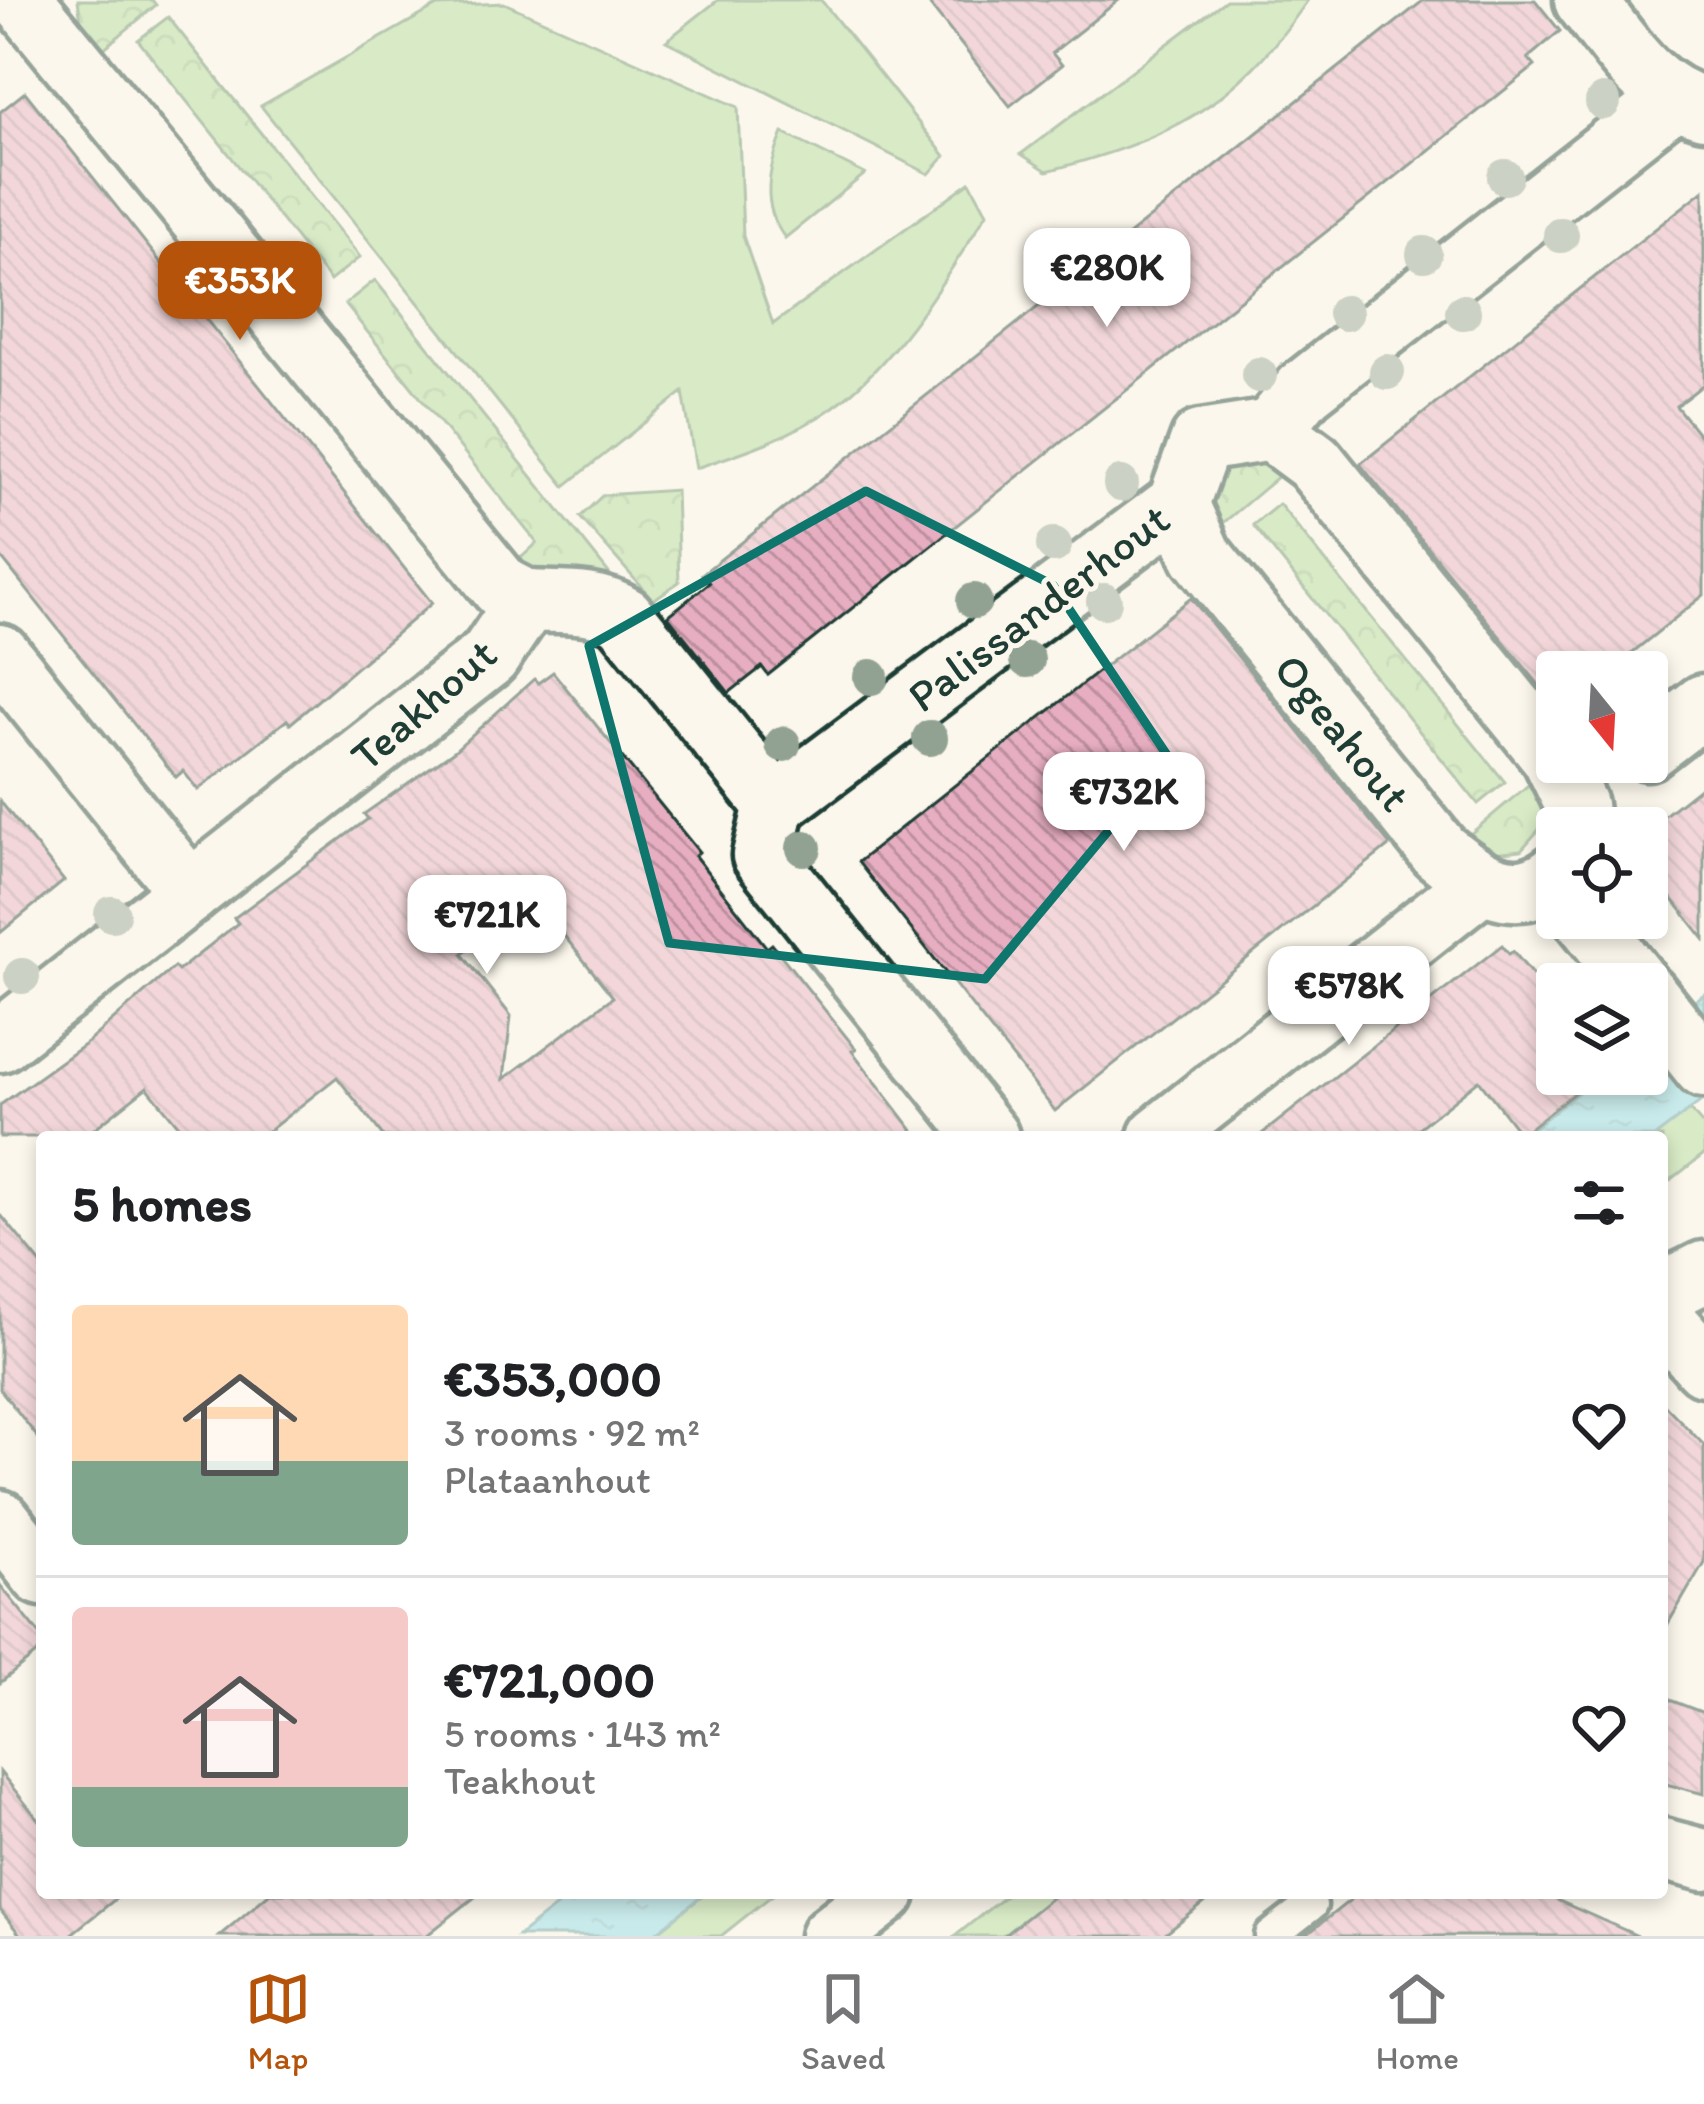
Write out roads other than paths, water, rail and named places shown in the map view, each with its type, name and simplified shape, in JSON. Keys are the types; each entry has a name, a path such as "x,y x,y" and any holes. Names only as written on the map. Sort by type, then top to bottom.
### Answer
{"street":[{"path":"0,13 20,0 502,588 527,601"},
{"path":"1560,807 1552,755 1313,462 1271,430 1304,390 1688,104 1652,84 1585,0"},
{"name":"Palissanderhout","path":"776,806 1178,504 1201,442 1271,430"},
{"name":"Ogeahout","path":"1178,504 1201,555 1439,851 1479,884"},
{"name":"Teakhout","path":"0,1041 489,657 527,601 609,607 624,617 776,806"},
{"path":"0,655 190,892"},
{"path":"1668,732 1704,704"},
{"path":"776,806 763,855 983,1131"},
{"path":"1167,1131 1479,884 1505,892 1536,879"},
{"path":"1668,1021 1704,1066"},
{"path":"1668,1290 1704,1272"},
{"path":"1668,1324 1704,1365"},
{"path":"0,1521 36,1567"},
{"path":"1668,1851 1704,1860"},
{"path":"831,1936 877,1899"}],"lane":[{"path":"1271,1936 1311,1905 1306,1899"}],"water":[{"path":"1704,994 1704,1099 1662,1131 1530,1131 1575,1095 1668,1095 1668,1022"},
{"path":"565,1899 698,1899 652,1936 518,1936"}]}
